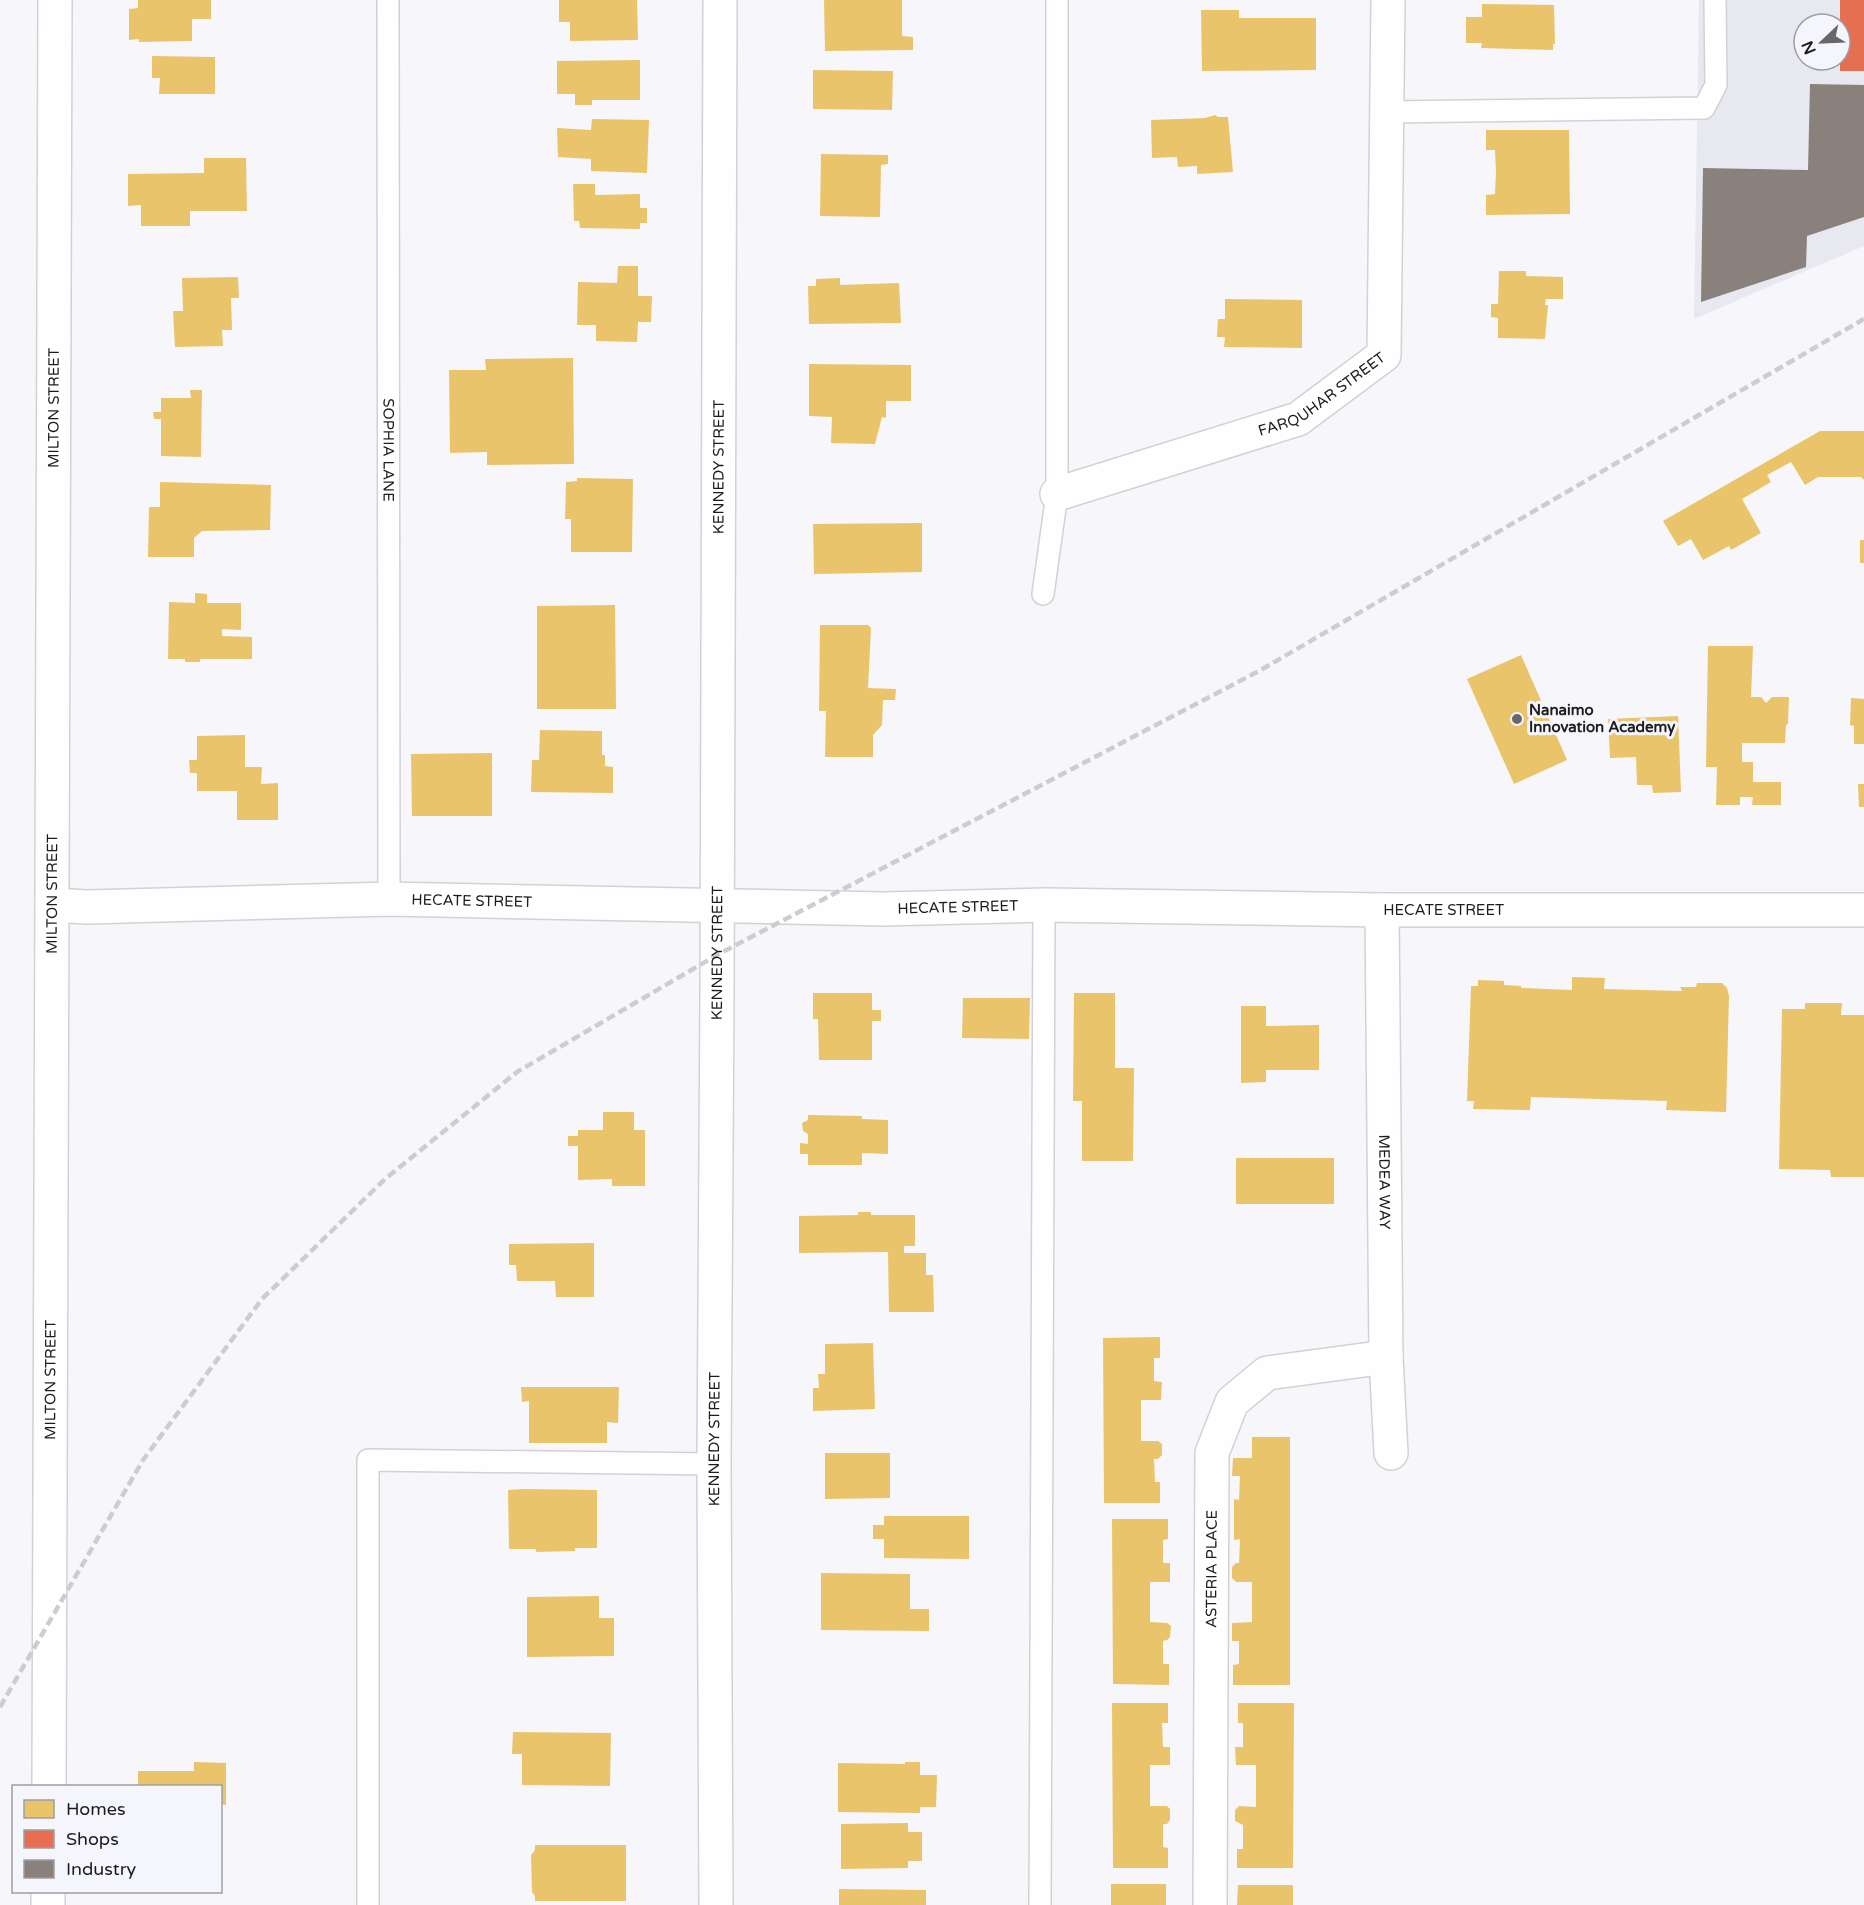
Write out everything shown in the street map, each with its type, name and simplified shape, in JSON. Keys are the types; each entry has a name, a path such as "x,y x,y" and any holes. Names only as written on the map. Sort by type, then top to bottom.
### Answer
{"street":[{"name":"MILTON STREET","path":"49,1785 55,0"},
{"name":"KENNEDY STREET","path":"716,1905 714,1464 720,0"},
{"name":"FARQUHAR STREET","path":"1057,494 1298,419 1384,355 1388,0"},
{"name":"HECATE STREET","path":"52,904 87,907 389,898 883,909 1044,904 1382,910 1864,910"},
{"name":"MEDEA WAY","path":"1382,910 1386,1357 1391,1453"},
{"name":"ASTERIA PLACE","path":"1210,1905 1212,1453 1232,1402 1267,1373 1386,1357"}],"lane":[{"name":"SOPHIA LANE","path":"388,0 389,898"},
{"path":"1043,594 1057,494 1058,0"},
{"path":"1387,112 1704,108 1716,85 1715,0"},
{"path":"1040,1905 1044,904"},
{"path":"368,1905 368,1460 714,1464"}],"shaded area":[{"path":"1699,0 1864,0 1864,246 1694,319"}],"building: Homes":[{"path":"138,0 211,0 211,19 192,19 192,41 139,42 139,39 129,40 129,9 138,8"},
{"path":"559,0 637,0 638,40 570,41 570,22 559,22"},
{"path":"824,0 902,0 902,36 913,37 913,50 825,51"},
{"path":"1482,4 1554,5 1555,44 1553,44 1553,50 1481,48 1482,43 1466,43 1466,17 1482,17"},
{"path":"1201,10 1239,10 1239,18 1316,18 1316,70 1202,71"},
{"path":"152,56 215,57 215,94 159,94 160,78 152,78"},
{"path":"640,60 640,100 592,100 592,105 575,105 575,94 557,94 557,61"},
{"path":"813,70 893,71 892,110 813,109"},
{"path":"1215,115 1228,117 1233,172 1197,174 1197,166 1178,167 1177,157 1152,158 1151,120 1205,118"},
{"path":"592,119 649,120 647,173 591,171 591,159 558,157 557,128 591,130"},
{"path":"1486,130 1569,130 1570,214 1486,215 1486,195 1495,194 1496,172 1495,150 1486,150"},
{"path":"821,154 888,155 888,164 881,165 880,217 820,216"},
{"path":"204,158 246,158 247,211 190,211 190,226 141,226 141,205 128,206 128,174 204,173"},
{"path":"573,184 595,184 595,195 640,194 640,208 647,208 647,223 640,223 640,229 580,228 579,221 574,221"},
{"path":"618,266 638,266 638,296 652,296 651,322 638,322 637,342 596,341 596,325 577,325 578,282 617,283"},
{"path":"1499,271 1526,271 1526,276 1563,277 1563,299 1546,299 1545,305 1548,305 1545,339 1498,338 1498,318 1491,317 1491,304 1498,304"},
{"path":"238,277 239,298 231,298 232,330 222,330 223,346 175,347 173,311 183,311 182,278"},
{"path":"840,278 840,285 899,283 901,323 809,324 808,286 816,286 816,279"},
{"path":"1225,299 1302,300 1302,348 1224,347 1225,337 1217,337 1218,319 1225,319"},
{"path":"573,358 574,464 487,465 487,452 450,453 449,370 486,370 485,359"},
{"path":"809,364 911,365 911,401 886,401 886,418 882,417 875,444 831,443 832,417 809,416"},
{"path":"190,390 202,390 201,457 161,456 161,419 154,419 153,412 161,412 161,398 191,398"},
{"path":"1820,431 1864,431 1864,480 1861,477 1818,477 1805,485 1791,462 1767,475 1771,482 1742,499 1761,533 1731,550 1729,546 1703,560 1691,539 1678,546 1663,521"},
{"path":"577,478 633,479 632,552 571,552 571,519 565,519 566,482 577,481"},
{"path":"160,482 271,485 270,530 202,531 194,538 194,557 148,557 149,507 160,507"},
{"path":"922,523 922,572 814,574 813,524"},
{"path":"1860,540 1864,540 1864,563 1860,563"},
{"path":"195,593 207,594 207,603 241,603 241,630 222,629 222,636 252,637 252,659 200,659 200,662 185,662 185,659 168,659 169,602 195,603"},
{"path":"615,605 616,709 537,709 537,606"},
{"path":"820,625 868,625 871,628 868,688 896,689 895,700 883,700 882,725 873,735 873,757 825,757 826,711 819,711"},
{"path":"1708,646 1753,646 1751,697 1761,697 1766,703 1772,697 1789,697 1785,743 1742,743 1742,762 1753,762 1753,782 1781,782 1781,805 1752,805 1753,797 1740,797 1740,805 1716,805 1717,767 1706,767"},
{"name":"Nanaimo Innovation Academy","path":"1521,655 1567,760 1514,784 1467,679"},
{"path":"1851,698 1864,699 1864,744 1854,744 1854,726 1850,725"},
{"path":"1678,716 1681,792 1653,793 1652,785 1637,785 1636,757 1610,758 1608,719"},
{"path":"540,730 602,731 602,755 605,755 605,766 613,767 613,793 531,792 532,760 539,760"},
{"path":"245,735 245,767 262,767 261,784 278,783 278,820 237,820 237,791 197,791 197,773 190,773 189,760 197,760 197,736"},
{"path":"492,753 492,816 412,816 411,754"},
{"path":"1858,784 1864,784 1864,807 1859,807"},
{"path":"1572,977 1605,978 1604,989 1682,991 1680,987 1696,987 1697,983 1722,983 1727,988 1729,996 1726,1112 1666,1110 1667,1101 1531,1097 1530,1110 1473,1109 1474,1101 1467,1101 1471,986 1478,986 1478,980 1504,981 1504,985 1521,986 1521,988 1572,990"},
{"path":"813,993 872,993 872,1010 881,1010 881,1021 872,1021 872,1060 819,1060 818,1019 813,1019"},
{"path":"1074,993 1115,993 1115,1068 1134,1068 1133,1161 1082,1161 1082,1101 1073,1101"},
{"path":"963,998 1030,998 1029,1039 962,1038"},
{"path":"1805,1003 1842,1003 1841,1015 1864,1015 1864,1177 1831,1177 1830,1170 1779,1169 1782,1009 1805,1009"},
{"path":"1241,1006 1266,1006 1266,1026 1319,1025 1319,1070 1266,1070 1266,1082 1241,1083"},
{"path":"603,1112 634,1112 634,1130 645,1130 645,1186 612,1186 612,1179 578,1180 578,1146 568,1146 568,1136 578,1136 578,1130 603,1130"},
{"path":"808,1115 862,1116 862,1119 888,1120 888,1154 862,1153 862,1165 808,1165 808,1154 800,1154 800,1143 808,1144 808,1134 803,1131 802,1123 808,1120"},
{"path":"1236,1158 1334,1158 1334,1204 1236,1204"},
{"path":"858,1212 871,1212 871,1215 915,1215 915,1246 904,1246 904,1253 926,1253 926,1275 933,1275 934,1312 889,1312 888,1252 799,1253 799,1216 858,1215"},
{"path":"594,1243 594,1297 556,1297 555,1281 517,1281 516,1265 509,1265 509,1244"},
{"path":"1160,1337 1160,1358 1154,1358 1154,1381 1162,1382 1161,1400 1141,1400 1141,1441 1158,1441 1162,1444 1162,1455 1154,1459 1155,1482 1160,1482 1160,1503 1104,1503 1103,1338"},
{"path":"873,1343 875,1409 813,1411 813,1388 819,1388 818,1374 825,1374 825,1344"},
{"path":"521,1387 619,1387 618,1423 607,1422 607,1443 529,1443 529,1401 522,1402"},
{"path":"1252,1437 1290,1437 1290,1685 1233,1685 1233,1665 1239,1664 1239,1641 1232,1641 1232,1623 1252,1622 1252,1582 1236,1582 1232,1578 1232,1567 1239,1563 1240,1539 1234,1540 1234,1499 1239,1500 1240,1476 1232,1476 1233,1458 1252,1458"},
{"path":"825,1453 890,1453 890,1498 825,1499"},
{"path":"508,1490 597,1490 597,1548 536,1552 536,1549 509,1549"},
{"path":"884,1516 969,1516 969,1559 884,1558 884,1539 873,1539 873,1525 884,1525"},
{"path":"1112,1519 1168,1519 1168,1539 1163,1540 1163,1563 1170,1563 1170,1582 1150,1582 1150,1622 1167,1623 1171,1626 1170,1637 1163,1641 1163,1664 1169,1664 1169,1685 1113,1684"},
{"path":"821,1573 910,1574 910,1609 929,1609 929,1631 821,1630"},
{"path":"599,1596 599,1618 614,1618 614,1656 527,1657 527,1597"},
{"path":"1112,1703 1168,1703 1168,1723 1162,1723 1163,1747 1170,1747 1170,1765 1150,1765 1150,1806 1167,1806 1170,1809 1170,1820 1167,1824 1163,1824 1163,1847 1168,1848 1168,1868 1113,1868"},
{"path":"1238,1703 1294,1703 1293,1868 1237,1868 1237,1849 1243,1849 1243,1825 1235,1821 1235,1810 1239,1806 1256,1807 1256,1765 1236,1765 1235,1747 1243,1747 1243,1723 1238,1723"},
{"path":"513,1732 611,1733 610,1786 522,1785 522,1754 512,1754"},
{"path":"194,1762 226,1763 226,1805 222,1804 222,1785 138,1785 138,1771 194,1771"},
{"path":"905,1762 920,1762 920,1775 937,1775 936,1807 920,1807 920,1813 838,1812 838,1763 905,1764"},
{"path":"908,1823 908,1832 922,1832 922,1861 908,1861 908,1868 841,1869 841,1824"},
{"path":"535,1845 626,1845 626,1901 535,1901 532,1892 531,1855 535,1850"},
{"path":"1111,1884 1166,1884 1166,1905 1111,1905"},
{"path":"1238,1885 1293,1885 1293,1905 1237,1905"},
{"path":"839,1889 926,1890 926,1905 839,1905"}],"building: Shops":[{"path":"1840,0 1864,0 1864,71 1852,71 1852,12 1840,12"}],"building: Industry":[{"path":"1810,84 1864,85 1864,217 1807,236 1806,267 1701,302 1703,168 1808,170"}],"railway":[{"path":"0,1707 143,1460 262,1299 385,1179 517,1072 717,955 1259,671 1864,319"}],"place":[{"name":"Nanaimo Innovation Academy","path":"1517,719"}]}
